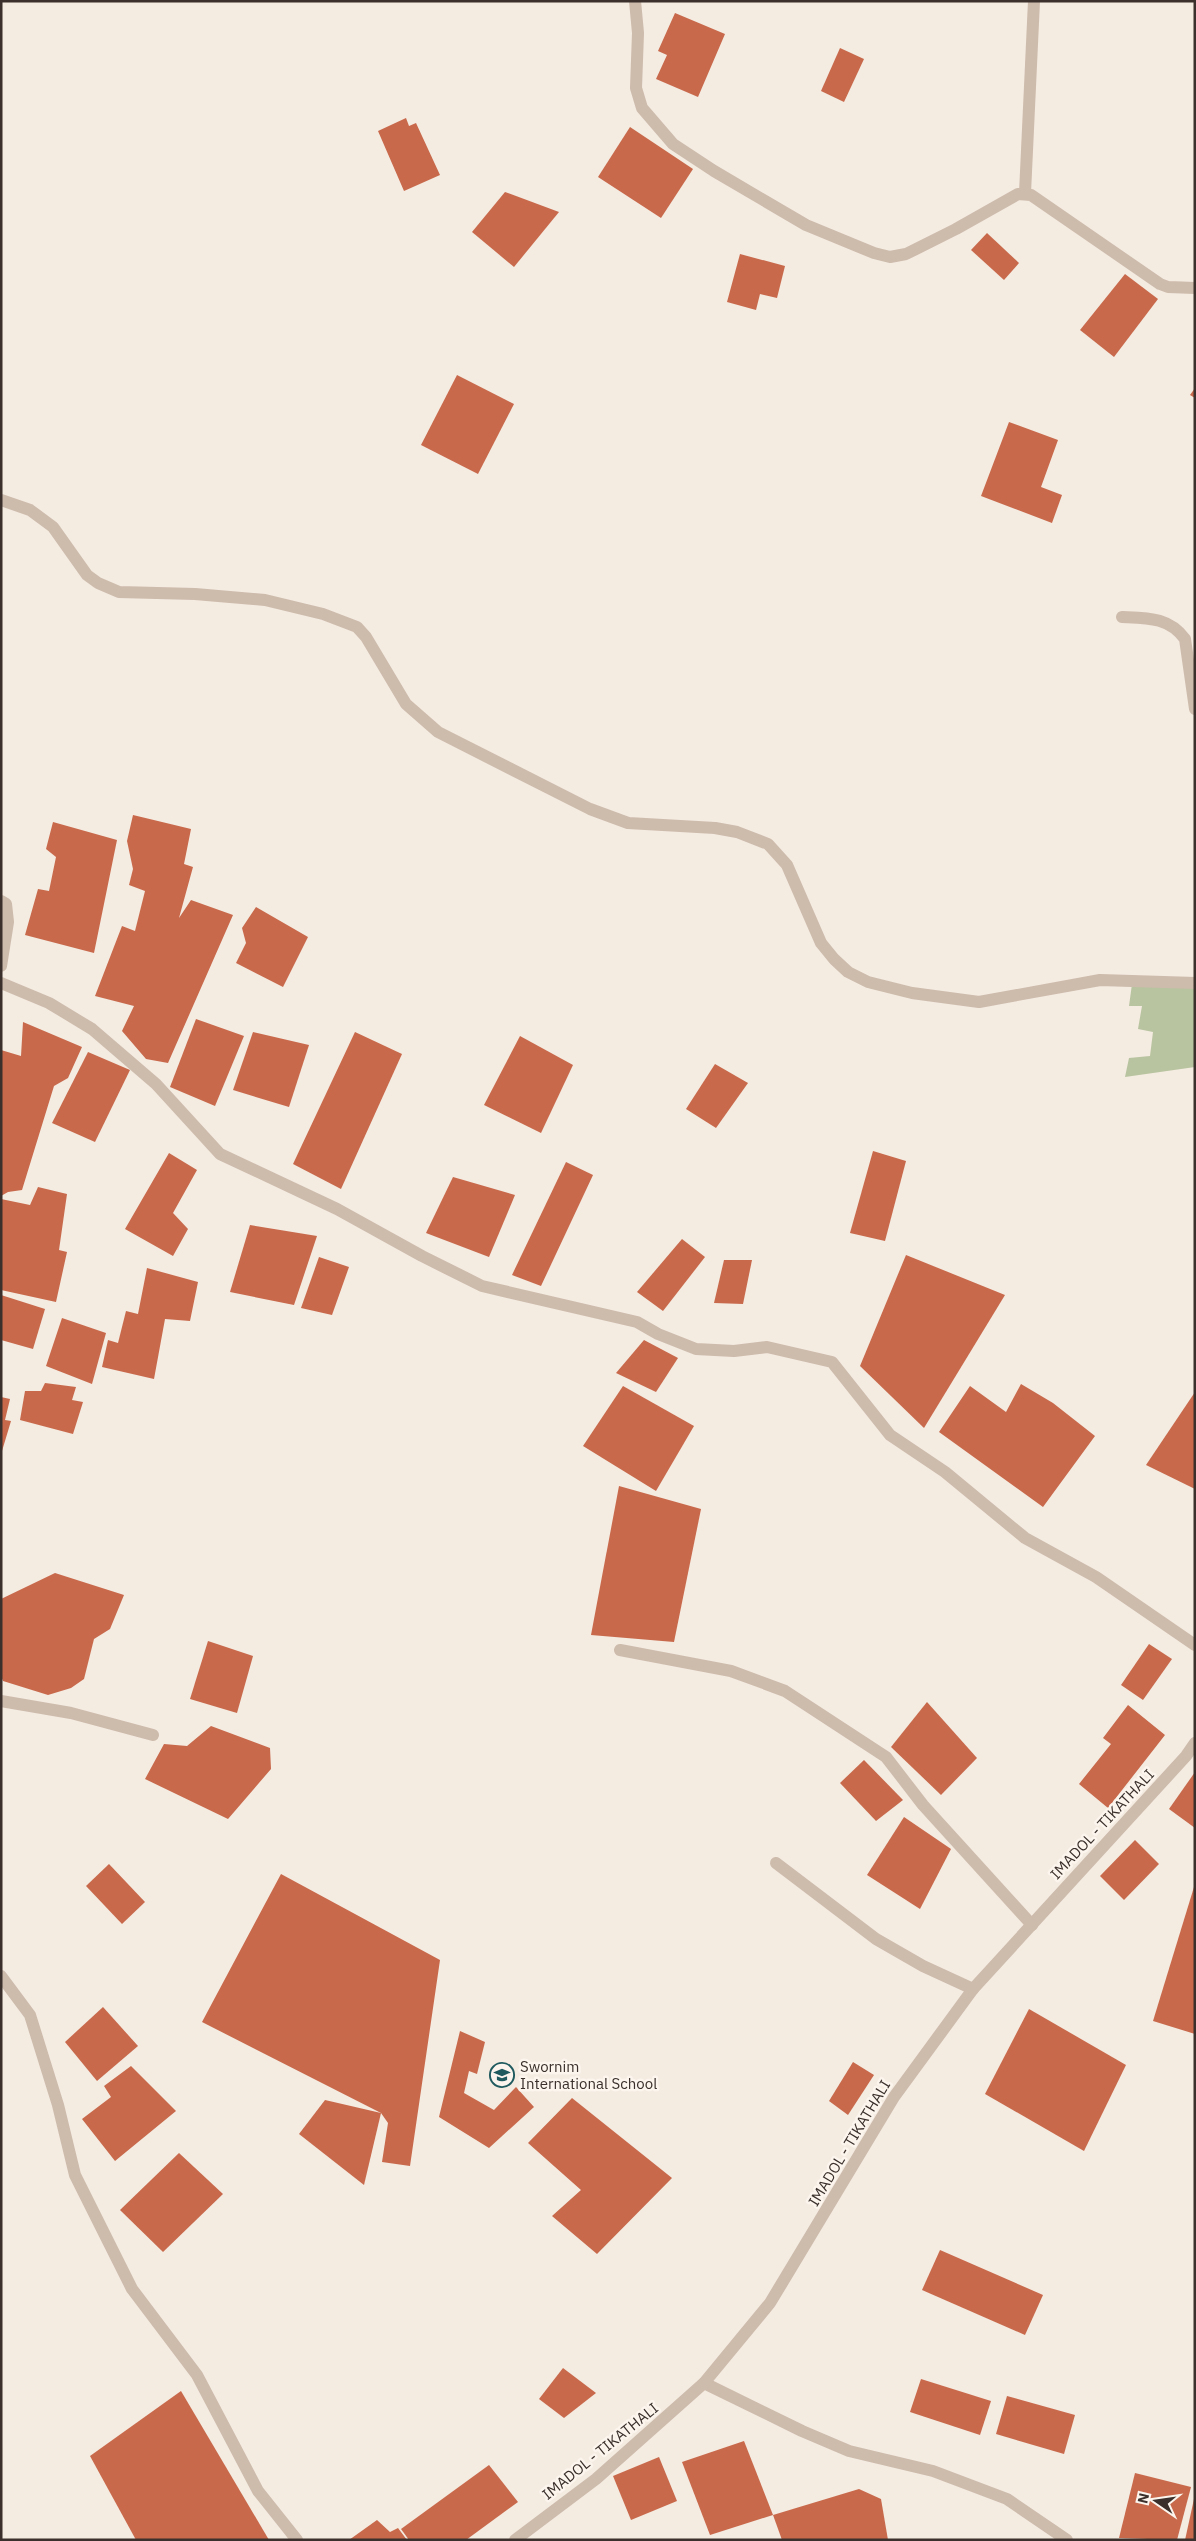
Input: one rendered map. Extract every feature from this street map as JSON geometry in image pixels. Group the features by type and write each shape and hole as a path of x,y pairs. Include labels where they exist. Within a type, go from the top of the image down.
{"street":[{"path":"635,1 638,33 636,88 642,108 673,144 714,172 806,225 874,253 890,257 906,254 1018,194 1025,193 1031,195 1160,284 1168,287 1195,288"},
{"path":"1025,193 1034,1"},
{"path":"1,500 30,510 53,527 87,576 119,592 195,594 265,600 323,614 357,627 366,637 406,704 438,732 590,809 628,823 714,828 737,832 768,844 787,865 821,943 848,972 868,982 912,993 979,1002 1100,980 1195,983"},
{"path":"1122,617 1149,618 1167,622 1178,630 1185,639 1195,709"},
{"path":"1,901 6,904 8,922 1,966"},
{"path":"1,984 49,1003 92,1029 156,1084 220,1154 337,1209 422,1256 482,1286 637,1322 658,1334 696,1349 734,1351 767,1347 832,1362 890,1435 945,1472 1025,1538 1096,1578 1195,1645"},
{"path":"620,1650 731,1671 785,1691 886,1758 923,1805 1032,1925"},
{"path":"1,1701 71,1712 154,1735"},
{"name":"IMADOL - TIKATHALI","path":"514,2540 596,2479 704,2383 770,2304 894,2097 973,1989 1186,1756 1195,1743"},
{"path":"776,1863 876,1939 923,1966 973,1989"},
{"path":"1,1976 30,2014 58,2105 75,2175 132,2289 197,2375 258,2491 296,2540"},
{"path":"704,2383 802,2431 849,2451 933,2471 1007,2499 1067,2540"}],"green space":[{"path":"1132,984 1195,984 1195,1067 1125,1077 1129,1058 1150,1056 1153,1032 1138,1029 1142,1006 1129,1006"}],"building":[{"path":"675,13 725,34 698,97 656,79 667,55 658,51"},
{"path":"840,48 864,59 844,102 821,91"},
{"path":"406,118 409,126 416,123 440,175 404,191 378,131"},
{"path":"630,127 693,169 661,218 598,177"},
{"path":"505,192 559,212 514,267 472,232"},
{"path":"987,233 1019,263 1004,280 971,250"},
{"path":"740,254 785,266 777,298 760,294 756,310 727,302"},
{"path":"1125,274 1158,299 1114,357 1080,330"},
{"path":"457,375 514,404 478,474 421,445"},
{"path":"1195,388 1195,398 1190,395"},
{"path":"1009,422 1058,440 1041,487 1062,495 1052,523 981,496"},
{"path":"133,815 191,829 184,864 193,867 179,918 191,900 233,915 168,1063 146,1059 122,1031 134,1006 95,996 122,926 135,931 145,891 129,885 133,869 127,841"},
{"path":"53,822 117,840 94,953 25,935 38,889 49,891 56,857 46,849"},
{"path":"256,907 308,937 283,987 236,963 246,943 242,928"},
{"path":"196,1019 244,1036 215,1106 170,1087"},
{"path":"23,1022 82,1047 68,1078 54,1086 22,1190 8,1192 1,1196 1,1050 21,1056"},
{"path":"253,1032 309,1045 289,1107 233,1090"},
{"path":"355,1032 402,1054 341,1189 293,1164"},
{"path":"520,1036 573,1065 541,1133 484,1105"},
{"path":"88,1052 130,1070 95,1142 52,1123"},
{"path":"715,1064 748,1083 716,1128 686,1109"},
{"path":"873,1151 906,1161 885,1241 850,1233"},
{"path":"169,1153 197,1170 173,1213 188,1229 173,1256 125,1229"},
{"path":"566,1162 593,1175 541,1286 512,1275"},
{"path":"453,1177 515,1195 489,1257 426,1233"},
{"path":"38,1187 67,1194 59,1250 67,1252 56,1302 1,1290 1,1199 30,1205"},
{"path":"250,1225 317,1236 294,1305 230,1292"},
{"path":"682,1239 705,1257 663,1311 637,1292"},
{"path":"906,1255 1005,1295 924,1428 860,1366"},
{"path":"319,1257 349,1267 332,1315 301,1308"},
{"path":"724,1260 752,1260 743,1304 714,1303"},
{"path":"147,1268 198,1282 190,1321 165,1319 154,1379 102,1367 108,1340 118,1343 126,1311 138,1314"},
{"path":"1,1295 45,1309 33,1349 1,1340"},
{"path":"62,1318 106,1333 92,1384 46,1366"},
{"path":"644,1340 678,1358 656,1392 616,1373"},
{"path":"45,1383 76,1387 72,1400 83,1402 73,1434 20,1420 25,1391 41,1391"},
{"path":"1021,1384 1053,1403 1095,1436 1043,1507 939,1432 970,1386 1006,1412"},
{"path":"623,1386 694,1426 656,1491 583,1446"},
{"path":"1195,1392 1195,1489 1146,1465"},
{"path":"1,1397 10,1399 5,1420 11,1421 2,1451"},
{"path":"619,1486 701,1509 674,1642 591,1635"},
{"path":"55,1573 124,1595 110,1629 94,1639 84,1679 71,1688 48,1695 3,1681 1,1676 1,1599"},
{"path":"208,1641 253,1656 237,1713 190,1699"},
{"path":"1149,1644 1172,1659 1143,1700 1121,1685"},
{"path":"927,1702 977,1758 941,1795 891,1747"},
{"path":"1128,1705 1165,1735 1108,1808 1079,1784 1111,1744 1103,1738"},
{"path":"211,1726 270,1748 271,1769 228,1819 145,1779 164,1744 187,1746"},
{"path":"864,1760 903,1800 876,1821 840,1783"},
{"path":"1195,1772 1195,1828 1169,1809"},
{"path":"904,1817 951,1849 920,1909 867,1875"},
{"path":"1135,1840 1159,1864 1124,1900 1100,1876"},
{"path":"109,1864 145,1902 122,1924 86,1886"},
{"path":"281,1874 440,1960 410,2166 382,2162 388,2123 381,2113 202,2022"},
{"path":"1195,1887 1195,2034 1153,2021"},
{"path":"103,2007 138,2046 97,2081 65,2042"},
{"path":"1029,2009 1126,2065 1084,2151 985,2094"},
{"path":"460,2031 485,2042 477,2074 469,2071 464,2093 494,2110 516,2087 534,2107 489,2148 439,2117"},
{"path":"853,2062 874,2075 848,2115 829,2101"},
{"path":"131,2066 176,2111 115,2161 82,2119 111,2097 104,2086"},
{"path":"572,2098 672,2178 597,2254 552,2216 581,2190 528,2143"},
{"path":"325,2100 381,2113 364,2185 299,2134"},
{"path":"179,2153 223,2194 163,2252 120,2210"},
{"path":"940,2250 1043,2295 1025,2335 922,2290"},
{"path":"563,2368 596,2393 564,2418 539,2399"},
{"path":"921,2379 991,2401 980,2435 910,2412"},
{"path":"181,2391 269,2540 136,2540 90,2456"},
{"path":"1007,2396 1075,2415 1064,2454 996,2434"},
{"path":"744,2441 773,2515 710,2535 682,2462"},
{"path":"659,2457 677,2501 631,2520 613,2476"},
{"path":"489,2465 518,2502 466,2540 409,2540 401,2529"},
{"path":"1135,2473 1191,2487 1177,2540 1119,2538"},
{"path":"859,2489 881,2499 888,2540 782,2540 773,2515"},
{"path":"1194,2499 1195,2540 1185,2540"},
{"path":"377,2520 390,2532 398,2528 407,2540 349,2540"}],"place":[{"name":"Swornim International School","path":"502,2075"}]}
